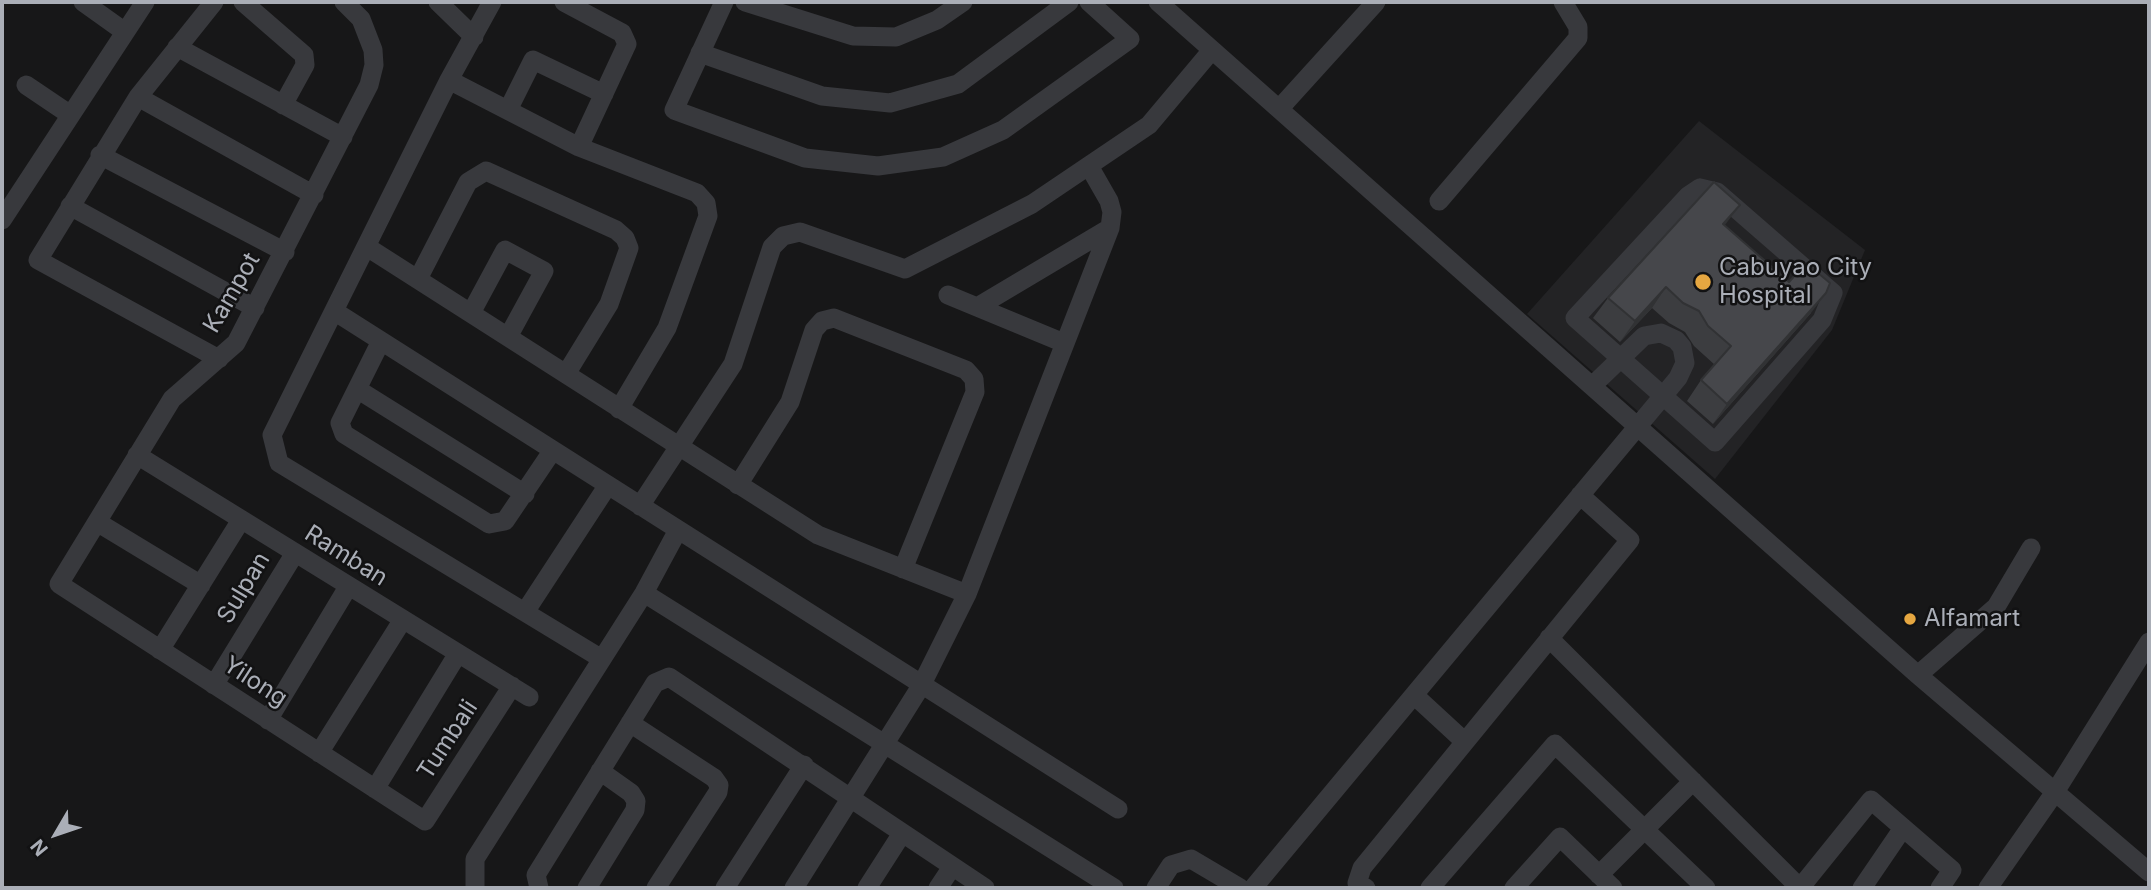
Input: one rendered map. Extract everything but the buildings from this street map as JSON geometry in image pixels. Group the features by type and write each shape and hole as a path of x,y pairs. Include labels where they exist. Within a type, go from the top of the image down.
{"street":[{"path":"83,2 125,32"},
{"path":"2,220 69,114 145,2"},
{"path":"214,2 138,97 38,260 219,359"},
{"path":"243,2 304,55 305,65 284,105"},
{"name":"Kampot","path":"59,584 172,399 236,343 369,85 374,65 373,50 361,19 344,2"},
{"path":"438,2 474,37"},
{"path":"492,2 449,80 272,435 279,463 602,659"},
{"path":"564,2 622,33 627,44 579,147"},
{"path":"724,2 674,110 805,158 878,166 943,157 1003,130 1129,39 1089,2"},
{"path":"745,2 853,36 896,37 937,20 962,2"},
{"path":"700,53 822,96 890,103 958,84 1069,2"},
{"path":"1158,2 1918,676 2149,872"},
{"path":"1279,109 1376,2"},
{"path":"1438,201 1578,38 1578,27 1563,2"},
{"path":"177,47 343,137"},
{"path":"640,506 733,364 772,247 783,236 800,232 905,269 1032,204 1149,125 1212,50"},
{"path":"508,110 533,60 604,94"},
{"path":"449,80 579,147 697,193 706,203 708,216 667,328 619,409"},
{"path":"26,85 69,114"},
{"path":"138,97 314,195"},
{"path":"100,155 285,251"},
{"path":"794,888 921,686 967,594 1110,228 1112,212 1109,201 1089,166"},
{"path":"418,279 468,182 486,171 616,230 625,238 629,248 609,304 566,374"},
{"path":"1700,188 1717,192 1833,293 1822,320 1715,443 1620,359 1575,318 1688,196 1700,188"},
{"path":"70,206 255,307"},
{"path":"979,306 1110,228"},
{"path":"367,247 818,535 967,594"},
{"path":"471,313 505,250 544,271 508,337"},
{"path":"948,295 1064,343"},
{"path":"334,311 1118,809"},
{"path":"738,485 790,402 814,330 822,321 834,318 966,370 974,379 975,392 903,569"},
{"path":"1253,888 1663,397 1683,372 1685,355 1676,340 1661,332 1652,333 1637,341 1592,386"},
{"path":"381,341 340,423 344,434 489,524 505,522 553,450"},
{"path":"357,389 525,494"},
{"name":"Ramban","path":"137,455 529,697"},
{"path":"525,612 608,485"},
{"path":"1366,888 1357,883 1362,868 1630,540 1580,495"},
{"path":"160,650 241,520"},
{"path":"97,522 201,584"},
{"path":"475,888 475,859 644,593 678,530"},
{"path":"1918,676 1996,607 2031,548"},
{"name":"Sulpan","path":"214,685 295,553"},
{"name":"Yilong","path":"59,584 425,821"},
{"path":"268,720 348,587"},
{"path":"644,593 1114,888"},
{"path":"319,753 402,621"},
{"path":"1549,638 1800,888 1871,800 1952,870 1940,888"},
{"path":"1988,888 2055,792 2149,642"},
{"path":"375,789 457,655"},
{"path":"539,888 536,875 600,771 655,683 669,677 852,797 901,835 985,888"},
{"name":"Tumbali","path":"425,821 512,686"},
{"path":"1414,695 1465,742"},
{"path":"630,723 714,778 719,785 718,792 656,888"},
{"path":"1430,888 1555,744 1706,888"},
{"path":"725,888 804,765"},
{"path":"587,888 635,810 636,801 631,793 600,771"},
{"path":"1514,888 1560,837 1606,882 1645,830 1693,781"},
{"path":"1862,888 1903,828"},
{"path":"867,888 901,835"},
{"path":"1156,888 1171,865 1191,859 1240,888"},
{"path":"938,888 952,867"},
{"path":"2146,888 2149,884"}],"shaded area":[{"name":"Cabuyao City Hospital","path":"1699,121 1865,250 1832,330 1715,479 1527,314"}],"place":[{"name":"Cabuyao City Hospital","path":"1703,282"},
{"name":"Alfamart","path":"1910,619"}]}
